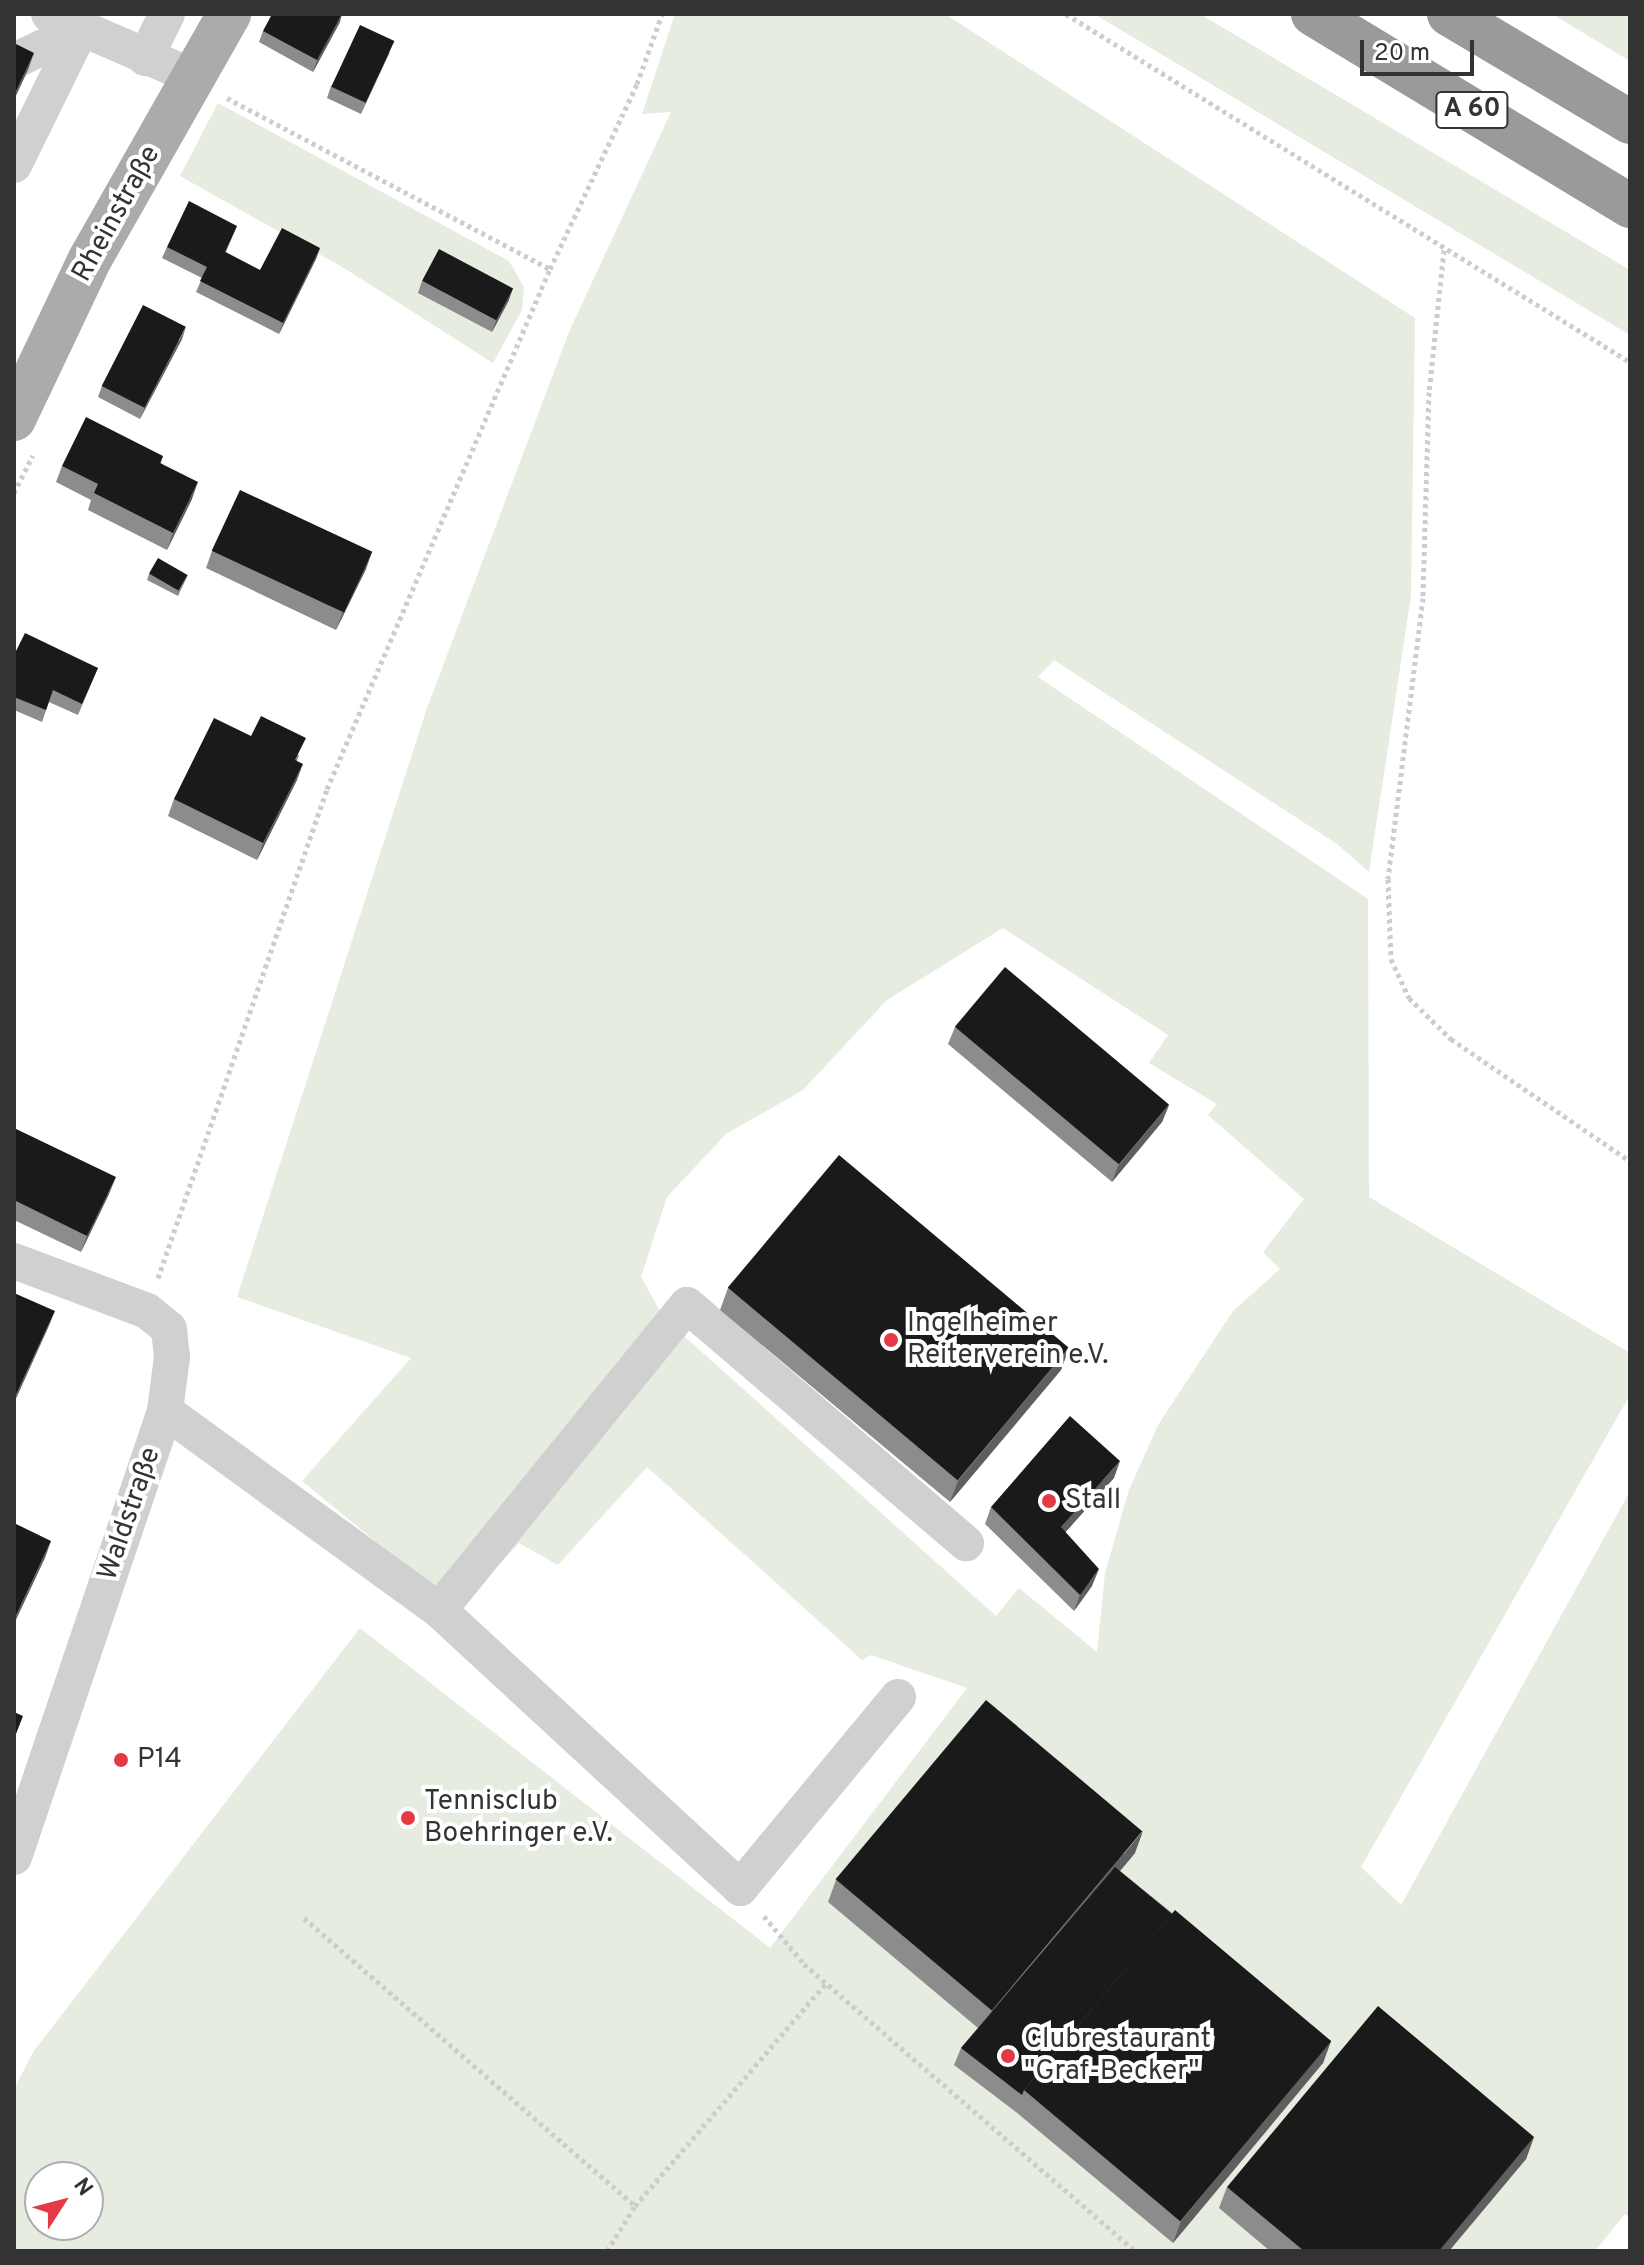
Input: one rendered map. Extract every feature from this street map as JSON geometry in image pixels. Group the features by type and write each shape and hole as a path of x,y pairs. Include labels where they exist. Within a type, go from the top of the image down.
{"highway":[{"name":"A 60","path":"1313,14 1630,206"},
{"name":"A 60","path":"1449,14 1630,122"}],"main road":[{"name":"Rheinstraße","path":"14,419 90,259 196,78 229,14"}],"street":[{"path":"49,14 196,78"},
{"path":"145,58 167,14"},
{"path":"14,61 81,29"},
{"path":"14,165 81,29"},
{"path":"14,1261 158,1320"},
{"path":"439,1610 687,1305 966,1543"},
{"name":"Waldstraße","path":"14,1857 165,1411 172,1357 158,1320"},
{"path":"165,1411 439,1610 740,1888 898,1697"}],"path":[{"path":"158,1320 327,789 550,269 637,84 662,14"},
{"path":"1066,14 1630,362"},
{"path":"196,78 550,269"},
{"path":"1444,250 1429,392 1423,598 1388,879 1391,959 1409,998 1451,1039 1630,1161"},
{"path":"740,1888 826,1983 1135,2251"},
{"path":"304,1918 635,2206"},
{"path":"607,2251 635,2206 826,1983"}],"shaded area":[{"path":"675,14 945,14 1415,318 1411,596 1369,872 1337,844 1054,660 1038,677 1368,899 1369,1197 1630,1353 1630,1395 1361,1867 1401,1905 1630,1491 1630,2218 1625,2214 1595,2251 14,2251 14,2089 33,2052 360,1628 770,1948 967,1688 871,1655 862,1660 647,1467 558,1565 519,1543 458,1609 302,1481 411,1358 237,1297 426,711 569,332 671,112 642,114","holes":["1003,928 1168,1035 1149,1063 1217,1104 1208,1115 1304,1199 1263,1252 1280,1269 1233,1311 1158,1425 1129,1490 1105,1573 1097,1652 1019,1588 996,1616 664,1318 641,1277 667,1197 726,1134 803,1090 887,1000"]},
{"path":"1094,14 1200,14 1630,270 1630,335"},
{"path":"1552,14 1630,14 1630,61"},
{"path":"218,103 509,261 524,287 522,310 493,363 344,268 180,176"}],"building":[{"path":"272,14 342,14 317,60 263,31"},
{"path":"360,25 394,41 366,103 331,87"},
{"path":"14,43 34,53 14,96"},
{"path":"189,201 237,226 225,252 260,270 282,228 320,248 283,323 200,281 207,267 167,247"},
{"path":"439,249 513,288 496,320 422,281"},
{"path":"143,305 186,327 144,408 102,386"},
{"path":"86,417 163,456 160,463 198,482 173,533 94,493 98,484 62,466"},
{"path":"240,490 372,552 344,612 212,551"},
{"path":"158,558 187,575 178,591 149,574"},
{"path":"25,633 98,668 82,704 53,690 46,710 14,697 14,655"},
{"path":"261,716 306,738 295,760 303,764 263,843 174,799 214,718 251,736"},
{"path":"1005,967 1169,1105 1119,1164 955,1027"},
{"path":"14,1128 116,1177 87,1236 14,1200"},
{"name":"Ingelheimer Reiterverein e.V.","path":"839,1155 1069,1348 958,1480 728,1288"},
{"path":"14,1293 55,1311 14,1399"},
{"name":"Stall","path":"1070,1416 1120,1461 1061,1527 1099,1569 1080,1595 991,1507"},
{"path":"14,1523 51,1541 14,1620"},
{"path":"986,1700 1142,1831 992,2010 836,1879"},
{"path":"14,1712 23,1716 14,1739"},
{"path":"1115,1867 1172,1914 1022,2095 961,2048"},
{"path":"1175,1910 1331,2041 1180,2221 1024,2090"},
{"path":"1378,2006 1534,2137 1439,2251 1304,2251 1227,2187"}],"place":[{"name":"Ingelheimer Reiterverein e.V.","path":"891,1340"},
{"name":"Stall","path":"1049,1501"},
{"name":"P14","path":"121,1760"},
{"name":"Tennisclub Boehringer e.V.","path":"408,1818"},
{"name":"Clubrestaurant \"Graf-Becker\"","path":"1008,2056"}]}
